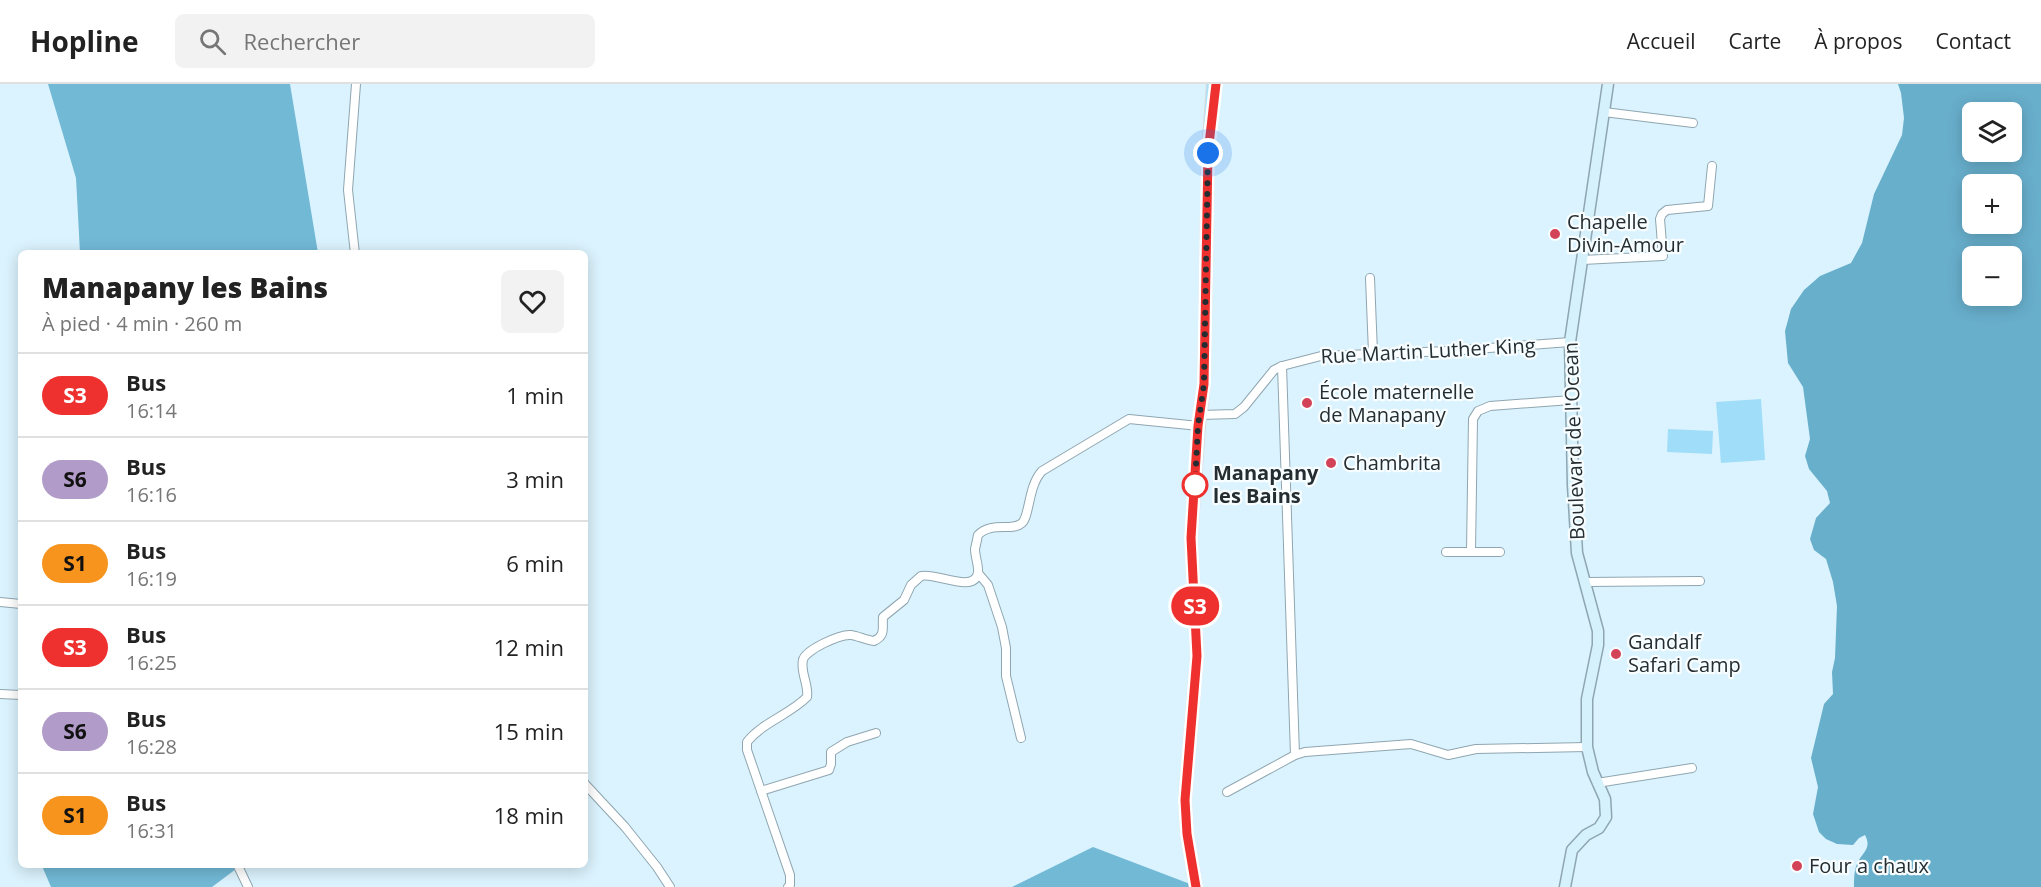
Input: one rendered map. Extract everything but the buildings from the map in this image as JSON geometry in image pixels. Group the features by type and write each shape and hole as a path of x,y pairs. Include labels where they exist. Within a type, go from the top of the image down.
{"main road":[{"path":"1196,887 1187,834 1185,800 1197,656 1191,538 1199,421 1204,384 1208,153 1214,87"}],"street":[{"path":"355,250 348,190 356,84"},
{"name":"Boulevard de l'Ocean","path":"1565,887 1572,850 1586,835 1599,828 1606,817 1605,799 1589,760 1587,747 1587,699 1598,645 1598,631 1577,553 1570,342 1608,84"},
{"path":"1604,112 1693,123"},
{"path":"1582,260 1663,256 1660,219 1662,214 1667,210 1708,206 1712,166"},
{"path":"1370,278 1373,353"},
{"name":"Rue Martin Luther King","path":"978,573 975,549 978,535 988,528 1018,525 1023,522 1026,518 1033,485 1042,471 1129,419 1199,421 1235,414 1244,407 1274,370 1321,356 1449,351 1570,342"},
{"path":"1282,366 1296,755"},
{"path":"1471,551 1473,419 1478,411 1490,406 1571,400"},
{"path":"1446,552 1500,552"},
{"path":"788,887 790,875 747,750 747,742 755,733 793,709 807,697 808,689 803,660 807,653 843,636 851,635 873,641 880,638 883,633 883,617 887,611 904,600 911,585 921,576 933,576 965,584 973,580 978,573 988,585 1002,627 1006,648 1006,676 1021,738"},
{"path":"1586,582 1700,581"},
{"path":"0,602 18,604"},
{"path":"0,694 18,695"},
{"path":"761,791 829,770 831,752 847,742 876,733"},
{"path":"1227,792 1305,752 1411,744 1448,755 1476,749 1587,747"},
{"path":"1597,783 1692,768"},
{"path":"588,787 625,827 670,887"},
{"path":"239,868 248,887"}],"shaded area":[{"path":"48,84 290,84 318,250 80,250 76,178"},
{"path":"1898,84 2041,84 2041,887 1854,887 1856,868 1868,843 1865,835 1853,845 1837,844 1826,839 1819,832 1813,814 1818,787 1811,758 1824,704 1833,694 1832,672 1835,658 1837,606 1826,559 1814,550 1810,539 1816,518 1830,503 1827,491 1809,469 1805,456 1810,439 1803,387 1788,363 1785,331 1791,309 1804,290 1820,276 1851,263 1862,243 1874,194 1902,135 1904,118"},
{"path":"1761,399 1765,460 1721,463 1716,402"},
{"path":"1668,429 1713,431 1712,454 1667,452"},
{"path":"1093,847 1198,887 1012,887"},
{"path":"43,868 237,868 212,887 51,887"}],"bus line":[{"name":"S3","path":"1196,887 1187,834 1185,800 1197,656 1191,538 1198,426 1204,384 1208,153 1213,94 1216,84"}],"place":[{"name":"Chapelle Divin-Amour","path":"1555,234"},
{"name":"École maternelle de Manapany","path":"1307,403"},
{"name":"Chambrita","path":"1331,463"},
{"name":"Manapany les Bains","path":"1195,485"},
{"name":"Gandalf Safari Camp","path":"1616,654"},
{"name":"Four a chaux","path":"1797,866"}],"route":[{"path":"1195,485 1198,426 1204,384 1208,153"}]}
